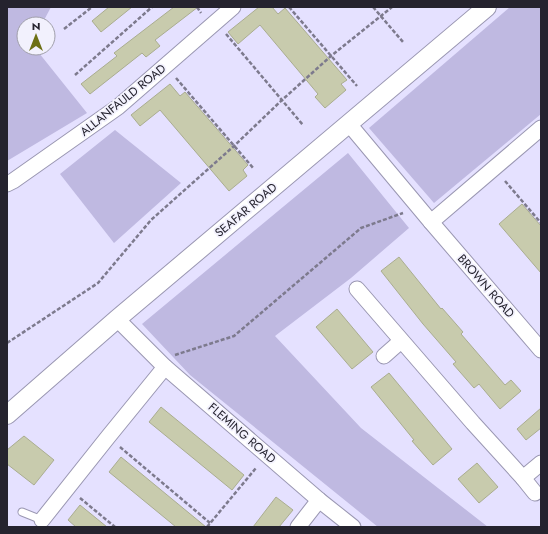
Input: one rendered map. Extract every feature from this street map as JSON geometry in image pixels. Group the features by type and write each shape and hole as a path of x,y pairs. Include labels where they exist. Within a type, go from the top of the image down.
{"street":[{"name":"ALLANFAULD ROAD","path":"7,184 118,107 232,7"},
{"name":"SEAFAR ROAD","path":"7,415 117,319 487,7"},
{"name":"BROWN ROAD","path":"349,124 541,350"},
{"path":"431,222 541,128"},
{"path":"357,289 535,493"},
{"name":"FLEMING ROAD","path":"117,319 162,364 319,500 353,527"},
{"path":"384,356 401,341"},
{"path":"42,520 108,437 162,364"},
{"path":"523,478 541,463"},
{"path":"298,527 319,500"}],"lane":[{"path":"22,512 42,520"}],"path":[{"path":"64,30 92,7"},
{"path":"75,75 152,7"},
{"path":"289,7 357,86"},
{"path":"373,7 403,42"},
{"path":"7,343 98,283 151,220 331,56 392,7"},
{"path":"216,22 303,125"},
{"path":"165,66 254,169"},
{"path":"494,168 541,223"},
{"path":"162,364 234,336 361,228 418,207"},
{"path":"108,437 210,523"},
{"path":"207,527 267,455"},
{"path":"67,488 115,527"}],"shaded area":[{"path":"7,7 51,7 46,16 16,16 16,56 41,56 87,113 7,161"},
{"path":"510,7 541,7 541,114 434,203 369,128"},
{"path":"115,130 181,183 114,243 60,174"},
{"path":"348,153 409,228 351,278 275,336 361,428 488,527 378,527 190,375 142,324"}],"building":[{"path":"109,7 132,7 101,32 92,21"},
{"path":"174,7 198,7 155,40 160,46 146,57 142,53 90,94 81,84 117,56 114,53"},
{"path":"259,7 272,7 278,14 285,8 347,80 341,84 346,90 325,108 315,97 318,94 260,25 238,44 228,32"},
{"path":"170,84 180,96 185,92 248,165 243,170 247,176 229,191 160,110 140,126 131,115"},
{"path":"522,204 541,226 541,273 499,224"},
{"path":"399,257 441,309 442,308 463,332 461,334 505,385 511,380 521,391 500,409 479,384 474,388 453,364 456,362 423,324 381,271"},
{"path":"337,309 373,352 352,369 316,327"},
{"path":"389,373 452,449 433,465 412,441 414,440 371,387"},
{"path":"161,407 244,475 232,490 149,422"},
{"path":"541,408 541,428 526,440 517,429"},
{"path":"24,436 54,460 34,485 7,464 7,450"},
{"path":"121,457 206,527 176,527 109,472"},
{"path":"477,463 498,487 479,503 458,479"},
{"path":"276,497 293,510 279,527 253,527"},
{"path":"80,505 107,527 76,527 68,520"}]}
